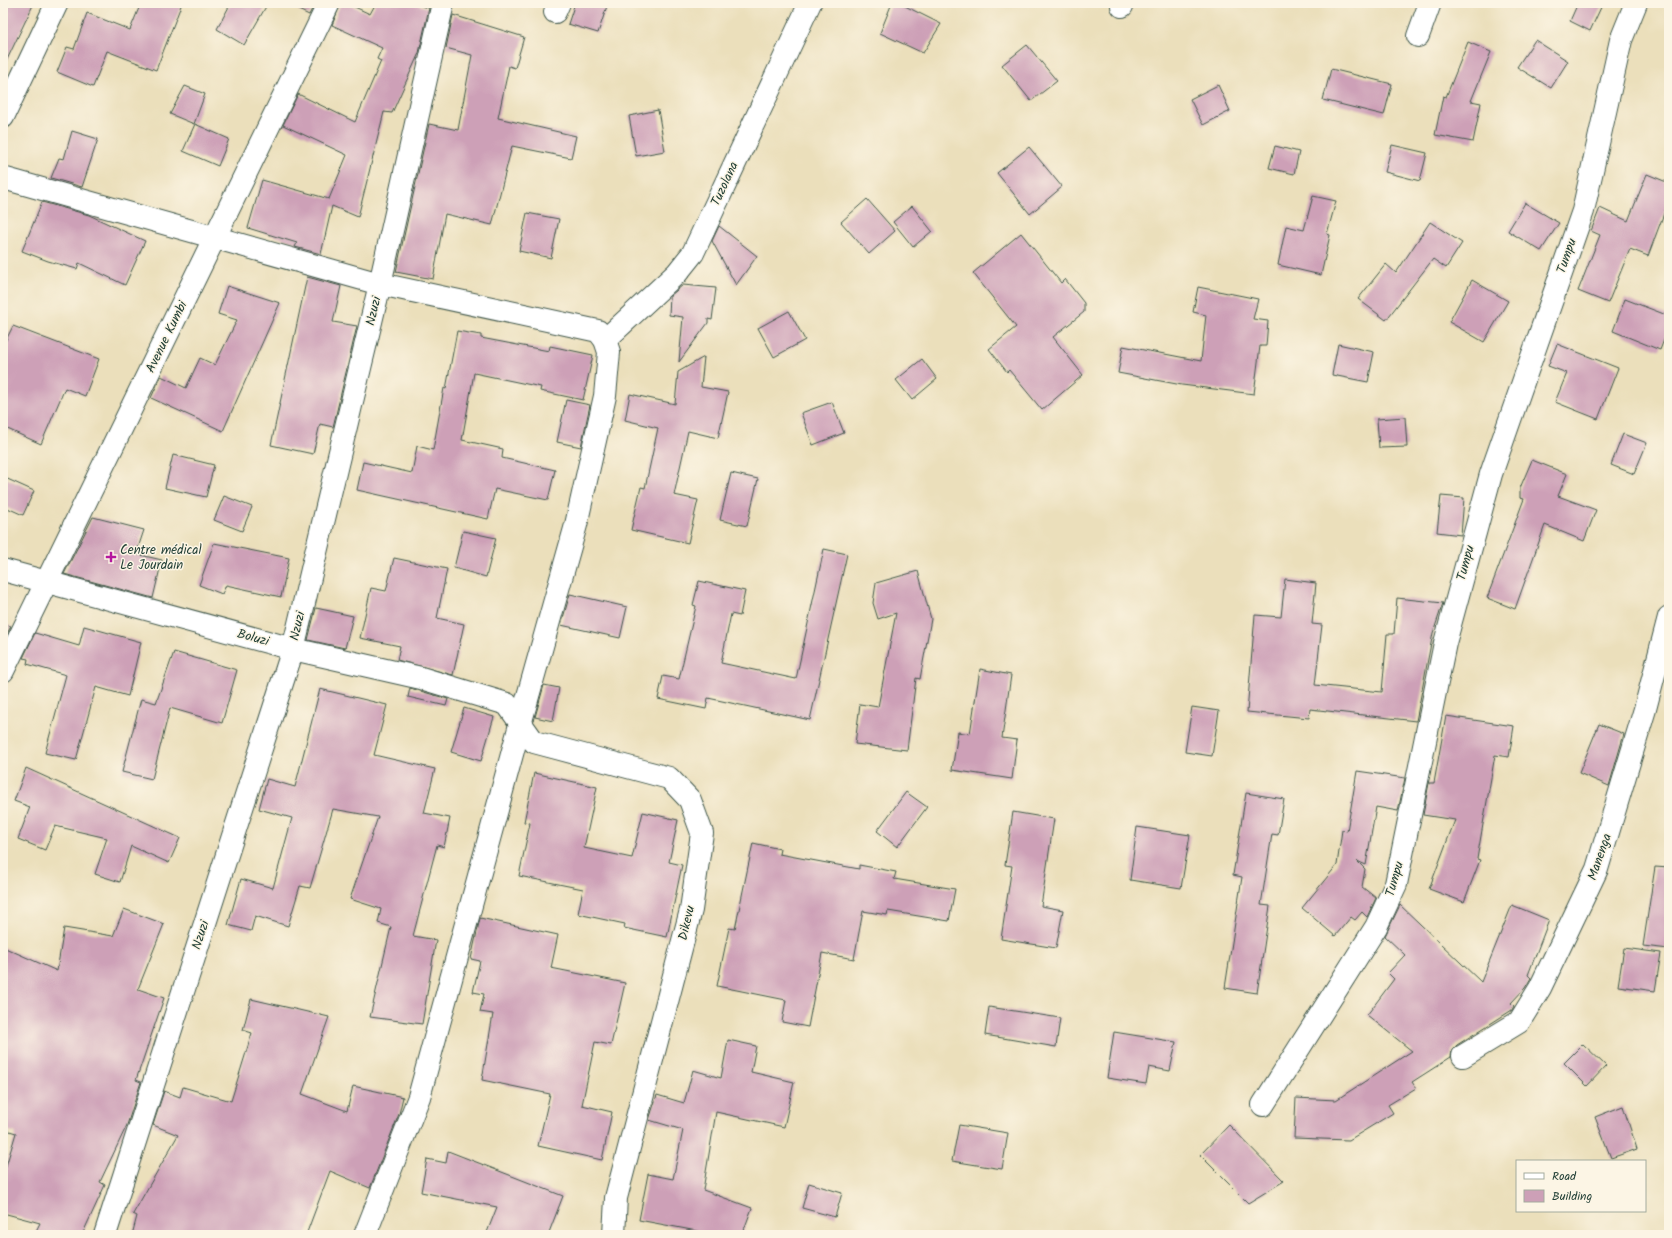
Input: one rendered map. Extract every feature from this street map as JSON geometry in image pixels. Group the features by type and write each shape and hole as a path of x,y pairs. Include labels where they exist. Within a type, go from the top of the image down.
{"street":[{"path":"3,117 57,3"},
{"name":"Avenue Kumbi","path":"3,671 48,582 329,3"},
{"name":"Nzuzi","path":"105,1235 293,649 380,284 444,3"},
{"name":"Tuzolana","path":"605,340 677,273 693,253 810,3"},
{"path":"1418,36 1430,3"},
{"name":"Tumpu","path":"1263,1105 1376,928 1396,884 1445,642 1486,489 1582,211 1621,40 1636,3"},
{"path":"3,178 380,284 598,331 605,340 609,352 605,396 576,525 520,721 419,1097 365,1235"},
{"name":"Boluzi","path":"3,570 293,649 421,678 507,704 520,721"},
{"name":"Manenga","path":"1463,1056 1519,1022 1540,988 1597,869 1645,709 1669,617"},
{"name":"Dikevu","path":"520,721 534,742 669,778 690,800 702,832 690,910 616,1198 614,1235"}],"building":[{"path":"3,3 34,3 3,68"},
{"path":"141,3 182,3 156,70 107,51 93,87 57,72 67,47 74,49 87,13 130,30"},
{"path":"231,3 268,3 244,45 217,29"},
{"path":"284,3 315,3 309,15"},
{"path":"341,3 346,3 370,14 376,3 412,3 429,8 419,53 392,113 384,112 358,217 332,206 321,254 295,247 297,243 248,228 262,180 329,199 347,155 283,125 298,94 355,122 381,61 377,59 382,48 332,25"},
{"path":"575,3 608,3 598,33 568,24"},
{"path":"892,3 899,3 941,24 923,53 880,33"},
{"path":"1578,3 1603,3 1590,31 1570,21"},
{"path":"453,15 524,37 515,68 509,66 498,118 576,136 571,158 512,146 492,225 445,214 433,279 396,272 429,124 458,130 472,55 446,48"},
{"path":"1535,40 1568,61 1551,88 1517,67"},
{"path":"1468,42 1491,52 1471,101 1481,103 1473,142 1435,135 1443,96 1446,97"},
{"path":"1027,45 1057,81 1031,101 1002,65"},
{"path":"1331,69 1392,84 1384,115 1323,100"},
{"path":"1218,85 1230,111 1203,125 1190,99"},
{"path":"185,86 205,94 194,124 170,114"},
{"path":"658,110 665,151 636,156 629,116"},
{"path":"195,124 229,139 218,166 183,151"},
{"path":"72,131 98,139 82,187 51,178 59,158 64,159"},
{"path":"1392,145 1427,153 1420,181 1385,172"},
{"path":"1275,146 1299,152 1294,174 1269,168"},
{"path":"1029,147 1062,187 1030,214 997,173"},
{"path":"1647,174 1669,183 1669,200 1648,256 1630,249 1608,303 1578,291 1600,235 1591,231 1600,208 1628,221"},
{"path":"1313,196 1336,201 1327,234 1330,235 1321,275 1278,265 1286,226 1304,230"},
{"path":"867,199 895,231 869,254 841,222"},
{"path":"42,202 89,215 145,241 125,285 79,263 77,269 48,261 22,251"},
{"path":"1525,203 1559,223 1541,251 1508,231"},
{"path":"912,206 932,231 913,247 893,222"},
{"path":"527,213 559,219 551,258 519,251"},
{"path":"1430,222 1462,243 1446,268 1433,259 1386,320 1358,299 1386,264 1396,273"},
{"path":"719,226 757,256 736,285 712,241"},
{"path":"1021,233 1061,283 1065,279 1084,303 1084,312 1053,337 1083,375 1042,410 1009,370 1007,372 989,349 1016,327 973,273"},
{"path":"307,277 341,286 333,322 357,326 333,427 320,424 313,454 271,445"},
{"path":"1472,280 1508,301 1484,342 1449,322"},
{"path":"683,285 716,288 712,320 708,319 708,323 679,362 683,317 669,315 670,296"},
{"path":"227,286 280,303 223,431 151,398 161,376 186,388 200,358 215,365 237,320 218,314"},
{"path":"1198,287 1258,299 1253,319 1268,321 1266,346 1260,346 1254,394 1182,385 1118,373 1123,346 1201,361 1206,315 1193,312"},
{"path":"1625,299 1669,316 1669,327 1660,350 1613,331"},
{"path":"789,311 805,340 774,357 758,328"},
{"path":"13,326 99,359 85,396 65,388 41,444 3,427 3,346"},
{"path":"457,331 481,335 481,338 549,351 550,346 593,355 583,400 540,391 541,387 474,373 462,440 503,449 502,458 555,470 548,500 495,489 488,519 357,490 363,462 412,473 417,446 433,450 444,388 446,389"},
{"path":"1338,344 1374,352 1368,382 1332,375"},
{"path":"1557,344 1618,368 1598,419 1555,402 1567,373 1548,366"},
{"path":"704,357 701,387 728,392 718,438 688,431 674,495 698,500 688,543 631,530 641,487 645,488 658,428 625,420 630,394 675,404 678,372"},
{"path":"922,359 937,379 912,400 896,380"},
{"path":"566,400 590,405 581,447 557,442"},
{"path":"832,402 844,433 813,445 801,413"},
{"path":"1405,417 1407,447 1379,448 1377,419"},
{"path":"1623,434 1647,443 1634,474 1611,465"},
{"path":"173,455 214,465 206,497 165,488"},
{"path":"1532,460 1567,474 1558,496 1596,510 1584,541 1545,525 1515,609 1487,598 1524,499 1520,498 1520,488"},
{"path":"731,473 758,479 747,526 720,520"},
{"path":"3,477 34,491 23,515 3,506"},
{"path":"224,496 252,507 242,531 214,520"},
{"path":"1441,496 1464,498 1461,535 1437,532"},
{"name":"Centre médical Le Jourdain","path":"93,517 144,530 136,554 162,560 153,598 64,574"},
{"path":"463,531 496,538 486,577 454,568"},
{"path":"214,543 289,558 281,597 226,585 222,594 199,585"},
{"path":"824,549 847,554 810,720 708,698 706,709 658,699 663,676 679,679 696,606 693,605 699,581 745,591 740,616 731,614 721,663 796,679"},
{"path":"394,558 447,569 437,618 464,624 453,675 397,660 400,646 360,638 371,588 386,591"},
{"path":"918,571 931,619 920,679 916,678 907,750 855,744 860,704 878,707 896,613 878,619 873,603 876,583"},
{"path":"1285,579 1316,583 1312,624 1322,625 1315,685 1382,692 1387,634 1394,634 1397,598 1443,603 1433,633 1416,721 1310,709 1309,718 1247,712 1255,615 1281,617"},
{"path":"570,594 627,607 620,638 561,625"},
{"path":"316,608 353,616 345,648 308,640"},
{"path":"3,624 11,626 3,642"},
{"path":"84,626 141,642 128,696 96,687 76,760 45,753 66,675 27,664 28,659 23,658 35,633 79,646"},
{"path":"174,652 237,670 222,723 170,708 152,779 122,772 141,699 156,703"},
{"path":"980,669 1011,675 1002,738 1017,740 1012,779 952,770 958,732 970,734"},
{"path":"544,685 559,688 553,721 535,717"},
{"path":"410,688 448,699 446,706 408,697"},
{"path":"320,689 387,705 374,755 435,769 424,813 450,818 444,847 437,845 413,936 436,940 422,1024 370,1017 391,927 378,923 381,909 350,899 378,817 333,809 310,888 300,886 288,926 255,916 251,931 228,925 241,879 273,888 292,818 259,809 267,779 295,787"},
{"path":"1192,707 1219,711 1212,756 1185,752"},
{"path":"464,708 494,717 481,761 451,752"},
{"path":"1446,716 1514,726 1509,757 1495,755 1477,859 1480,860 1464,902 1429,889 1455,820 1423,815 1429,783 1434,783"},
{"path":"1599,724 1624,734 1609,786 1579,773"},
{"path":"26,768 180,838 169,863 131,846 120,882 95,874 107,838 55,826 45,850 18,839 30,807 14,801"},
{"path":"1357,771 1405,778 1398,811 1376,807 1366,865 1357,861 1365,869 1362,887 1376,898 1367,917 1362,912 1355,920 1351,917 1335,936 1302,908 1337,865 1342,830 1347,831"},
{"path":"534,773 597,787 584,848 632,858 643,812 678,820 669,862 682,865 667,937 624,928 625,924 578,914 583,889 519,876 530,823 524,822"},
{"path":"906,792 927,807 897,847 877,831"},
{"path":"1246,793 1284,799 1278,835 1272,834 1261,905 1270,906 1257,993 1225,988 1242,877 1233,875"},
{"path":"1013,812 1054,819 1041,906 1063,910 1056,948 1001,939 1012,866 1005,865"},
{"path":"1137,827 1190,835 1181,888 1130,880"},
{"path":"753,843 780,849 779,854 859,869 859,865 896,872 894,879 955,889 949,921 888,911 887,915 863,911 854,959 822,953 808,1027 782,1022 786,1000 717,986 729,928 735,929"},
{"path":"1655,867 1669,868 1669,949 1643,946"},
{"path":"1400,905 1481,982 1512,905 1549,920 1528,975 1531,978 1525,988 1511,1003 1514,1006 1512,1010 1457,1045 1452,1050 1451,1057 1412,1082 1416,1088 1388,1105 1393,1113 1349,1140 1294,1138 1296,1098 1336,1100 1412,1051 1367,1015 1394,979 1388,973 1405,955 1385,936"},
{"path":"124,909 164,924 138,989 164,998 136,1080 141,1082 127,1125 100,1182 105,1185 82,1235 34,1235 40,1223 3,1213 3,1176 16,1133 3,1129 3,947 57,971 64,928 113,936"},
{"path":"480,918 558,935 551,968 625,983 611,1045 595,1042 582,1105 612,1112 602,1160 538,1146 550,1094 482,1080 493,1014 480,1012 484,994 473,992 480,961 471,959"},
{"path":"1624,948 1661,953 1655,991 1618,986"},
{"path":"251,999 329,1017 302,1094 347,1111 353,1086 403,1097 399,1114 370,1188 330,1171 306,1235 132,1235 137,1216 133,1214 178,1135 153,1125 164,1091 180,1097 183,1087 231,1101 252,1033 243,1030"},
{"path":"989,1007 1060,1018 1056,1047 985,1035"},
{"path":"1114,1032 1176,1042 1170,1071 1149,1067 1146,1084 1107,1078"},
{"path":"728,1040 756,1046 751,1072 794,1082 784,1127 716,1112 703,1190 752,1208 742,1235 718,1235 639,1220 648,1174 673,1179 683,1130 649,1120 657,1095 684,1103 693,1070 721,1078"},
{"path":"1583,1044 1606,1066 1587,1086 1564,1063"},
{"path":"1623,1106 1637,1149 1611,1158 1595,1117"},
{"path":"959,1125 1008,1133 1002,1169 952,1161"},
{"path":"1229,1125 1284,1181 1248,1203 1200,1155"},
{"path":"448,1151 563,1196 548,1235 486,1235 497,1207 421,1192 427,1159 446,1163"},
{"path":"809,1183 842,1193 835,1217 802,1208"}],"place":[{"name":"Centre médical Le Jourdain","path":"111,557"}]}
